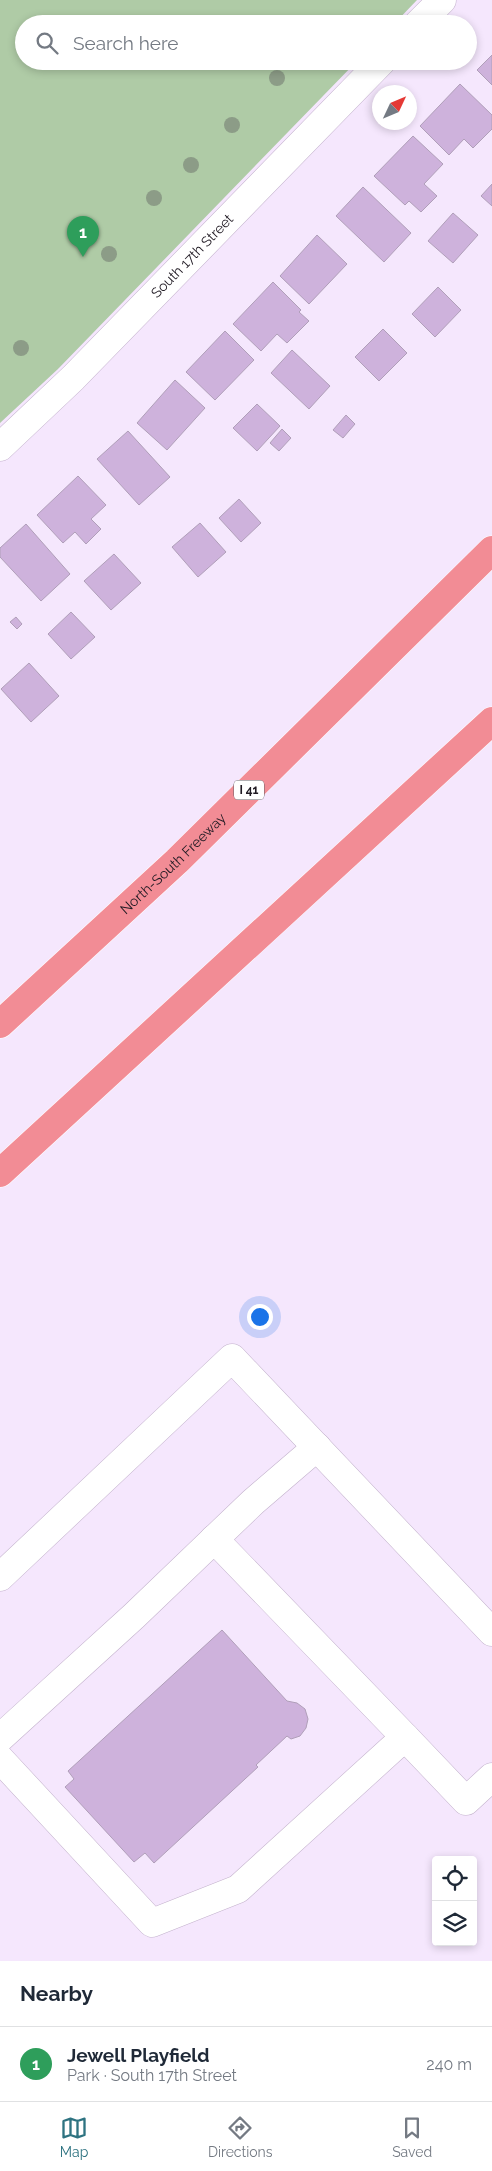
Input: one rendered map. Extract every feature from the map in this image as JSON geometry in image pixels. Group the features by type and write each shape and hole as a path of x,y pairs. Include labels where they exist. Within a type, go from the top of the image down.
{"highway":[{"name":"North-South Freeway","path":"0,1024 177,861 492,550"},
{"path":"0,1172 492,721"}],"street":[{"path":"427,15 442,0"},
{"name":"South 17th Street","path":"0,447 73,378 373,70"},
{"path":"0,1576 232,1358 492,1632"},
{"path":"0,1738 134,1616 214,1539 317,1447"},
{"path":"214,1539 466,1801 492,1777"},
{"path":"0,1759 152,1923 238,1889 405,1737"}],"green space":[{"path":"0,0 417,0 403,15 15,15 15,70 348,70 58,369 0,423"}],"building":[{"path":"492,55 492,85 477,70"},
{"path":"460,84 492,115 492,129 473,148 464,139 449,155 420,126"},
{"path":"413,136 443,164 424,184 437,196 421,212 409,201 405,205 374,176"},
{"path":"492,184 492,206 481,196"},
{"path":"363,187 411,233 384,262 336,216"},
{"path":"453,213 478,235 453,263 428,241"},
{"path":"317,235 347,264 309,304 280,276"},
{"path":"273,282 301,310 299,312 309,321 287,343 277,334 261,351 233,324"},
{"path":"438,287 461,310 435,337 412,314"},
{"path":"383,329 407,353 379,381 355,357"},
{"path":"225,331 254,360 215,400 186,372"},
{"path":"292,350 330,386 309,409 271,373"},
{"path":"175,380 205,408 167,450 137,423"},
{"path":"257,404 280,426 257,451 233,428"},
{"path":"346,415 355,424 343,438 333,430"},
{"path":"282,429 291,438 279,451 270,443"},
{"path":"128,431 170,477 139,505 97,459"},
{"path":"78,476 106,505 91,519 101,529 86,544 75,532 63,543 37,515"},
{"path":"239,499 261,523 241,542 219,518"},
{"path":"200,523 226,552 198,577 172,547"},
{"path":"26,524 70,574 41,601 0,557 0,548"},
{"path":"114,554 141,583 111,610 84,581"},
{"path":"71,612 95,637 71,659 48,634"},
{"path":"16,617 22,624 17,629 10,622"},
{"path":"29,663 59,696 31,722 1,689"},
{"path":"222,1630 287,1701 297,1703 305,1709 308,1719 306,1728 300,1736 291,1739 287,1736 256,1765 258,1767 154,1863 145,1853 134,1862 65,1787 74,1779 68,1771"}],"place":[{"name":"Jewell Playfield","path":"83,257"}]}
